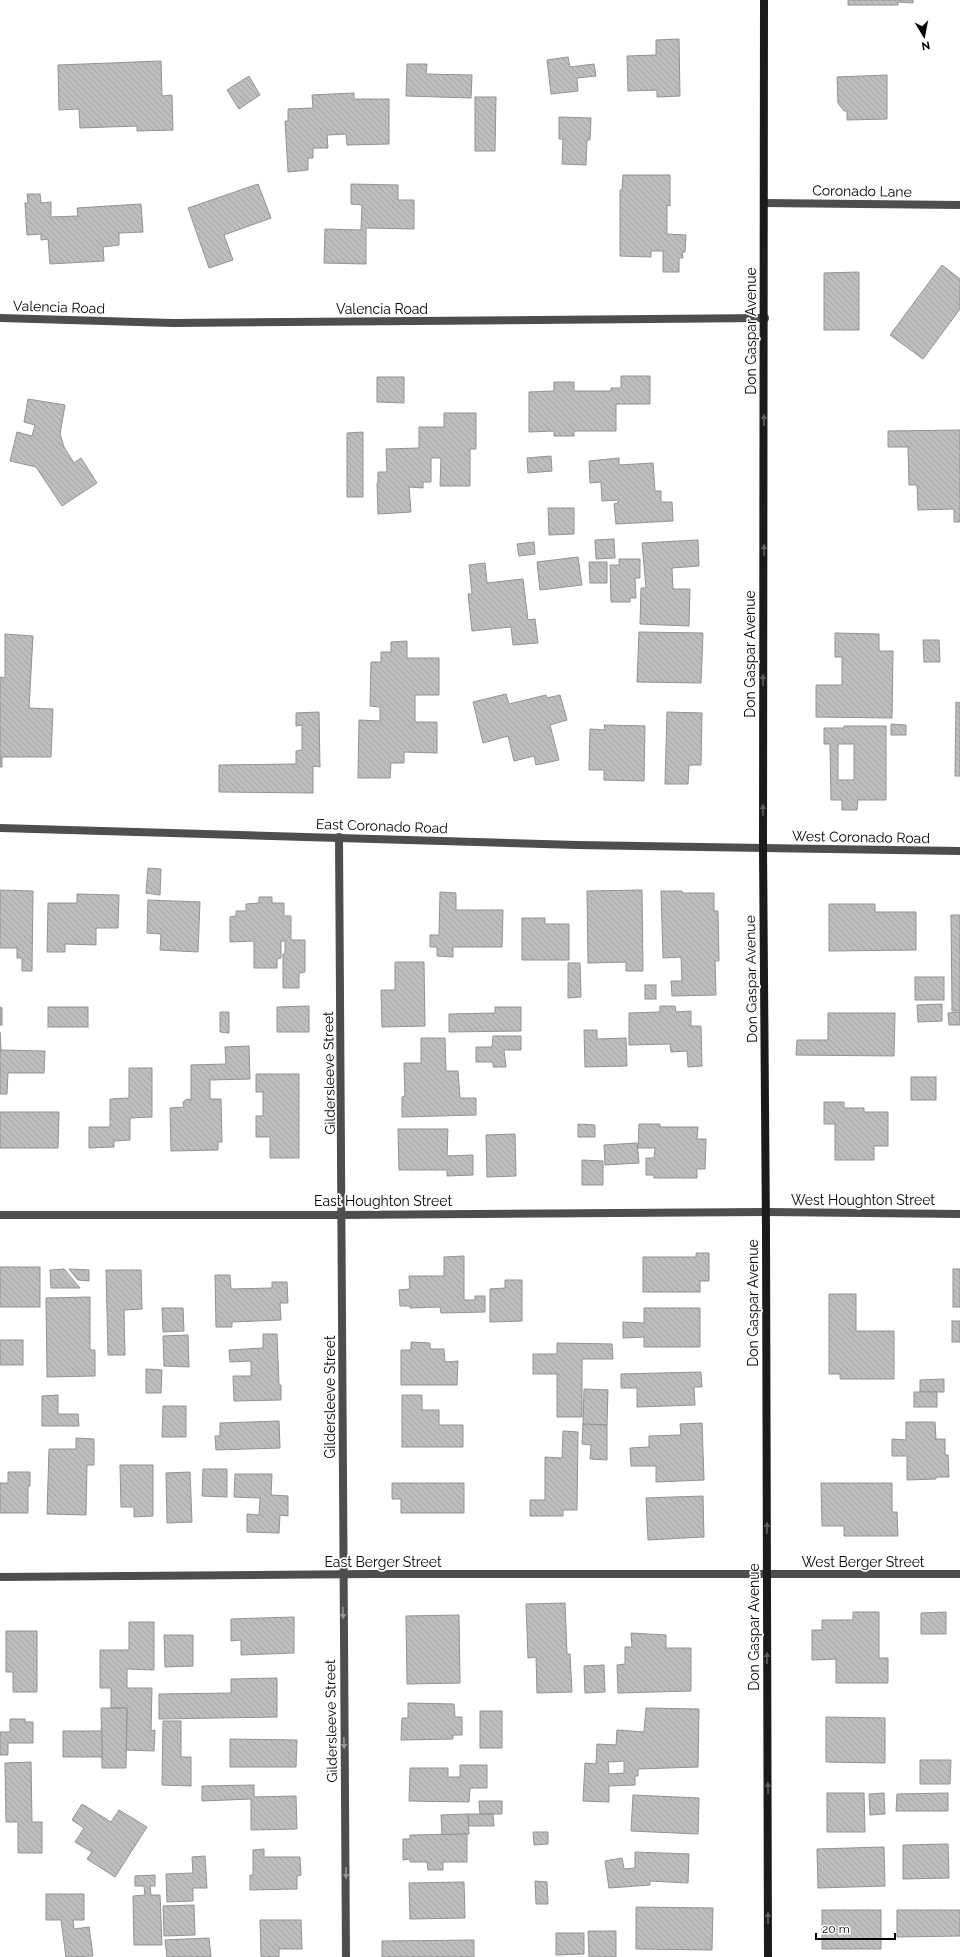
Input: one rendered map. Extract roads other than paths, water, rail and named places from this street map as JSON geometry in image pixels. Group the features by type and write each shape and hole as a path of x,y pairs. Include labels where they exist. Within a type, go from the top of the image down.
{"street":[{"name":"Don Gaspar Avenue","path":"764,0 765,318 763,849 766,1212 768,1957"},
{"name":"Coronado Lane","path":"764,203 960,205"},
{"name":"Valencia Road","path":"0,318 174,323 765,318"},
{"name":"East Coronado Road","path":"0,828 763,849"},
{"name":"Gildersleeve Street","path":"339,838 343,1215 343,1574 346,1957"},
{"name":"West Coronado Road","path":"763,849 866,848 960,851"},
{"name":"East Houghton Street","path":"0,1215 343,1215 766,1212"},
{"name":"West Houghton Street","path":"766,1212 960,1214"},
{"name":"East Berger Street","path":"0,1577 343,1574 767,1575"},
{"name":"West Berger Street","path":"767,1575 960,1574"}]}
